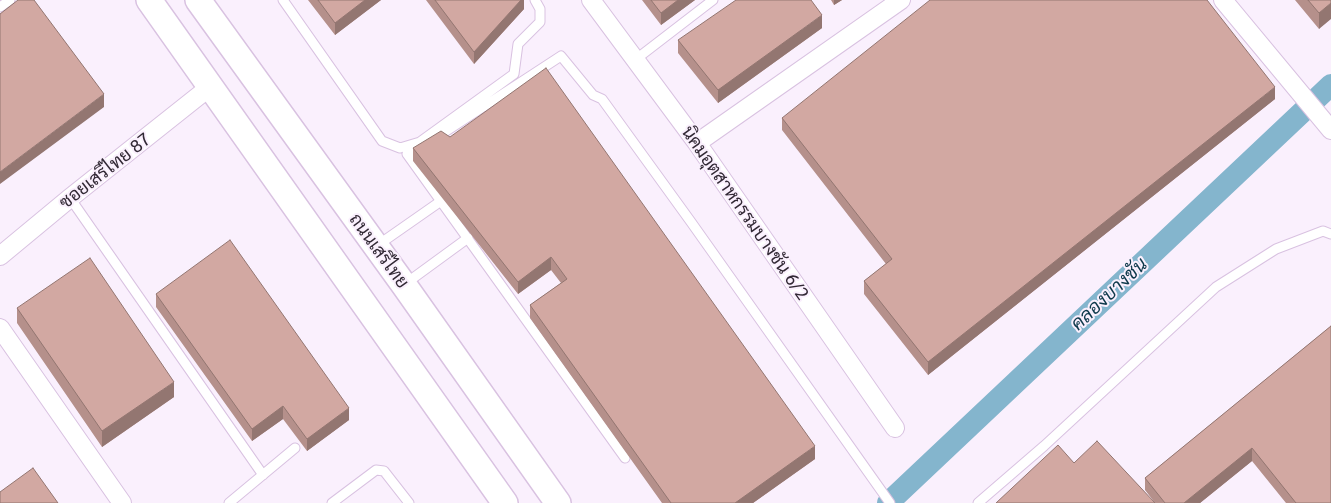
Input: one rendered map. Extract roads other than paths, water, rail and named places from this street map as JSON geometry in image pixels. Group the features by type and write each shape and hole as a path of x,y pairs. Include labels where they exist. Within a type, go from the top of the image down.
{"main road":[{"path":"149,0 505,503"},
{"name":"ถนนเสรีไทย","path":"198,0 404,285 558,503"},
{"path":"211,86 241,61"}],"street":[{"name":"นิคมอุตสาหกรรมบางชัน 6/2","path":"591,0 697,143 895,428"},
{"path":"697,143 902,0"},
{"path":"1223,0 1331,130"},
{"name":"ซอยเสรีไทย 87","path":"0,256 211,86"},
{"path":"0,328 122,503"}],"lane":[{"path":"0,7 10,0"},
{"path":"283,0 382,140 400,148 420,142 514,74 518,44 540,22 540,9 535,0"},
{"path":"635,60 713,0"},
{"path":"625,458 407,154 442,135 560,56 593,95 602,99 890,503"},
{"path":"70,198 263,475"},
{"path":"376,246 442,201"},
{"path":"978,503 1044,446 1216,287 1276,249 1323,231 1331,234"},
{"path":"404,285 468,238"},
{"path":"229,503 295,448"},
{"path":"332,503 376,470 384,471 409,503"}],"waterway":[{"name":"คลองบางชัน","path":"888,503 1331,85"}]}
